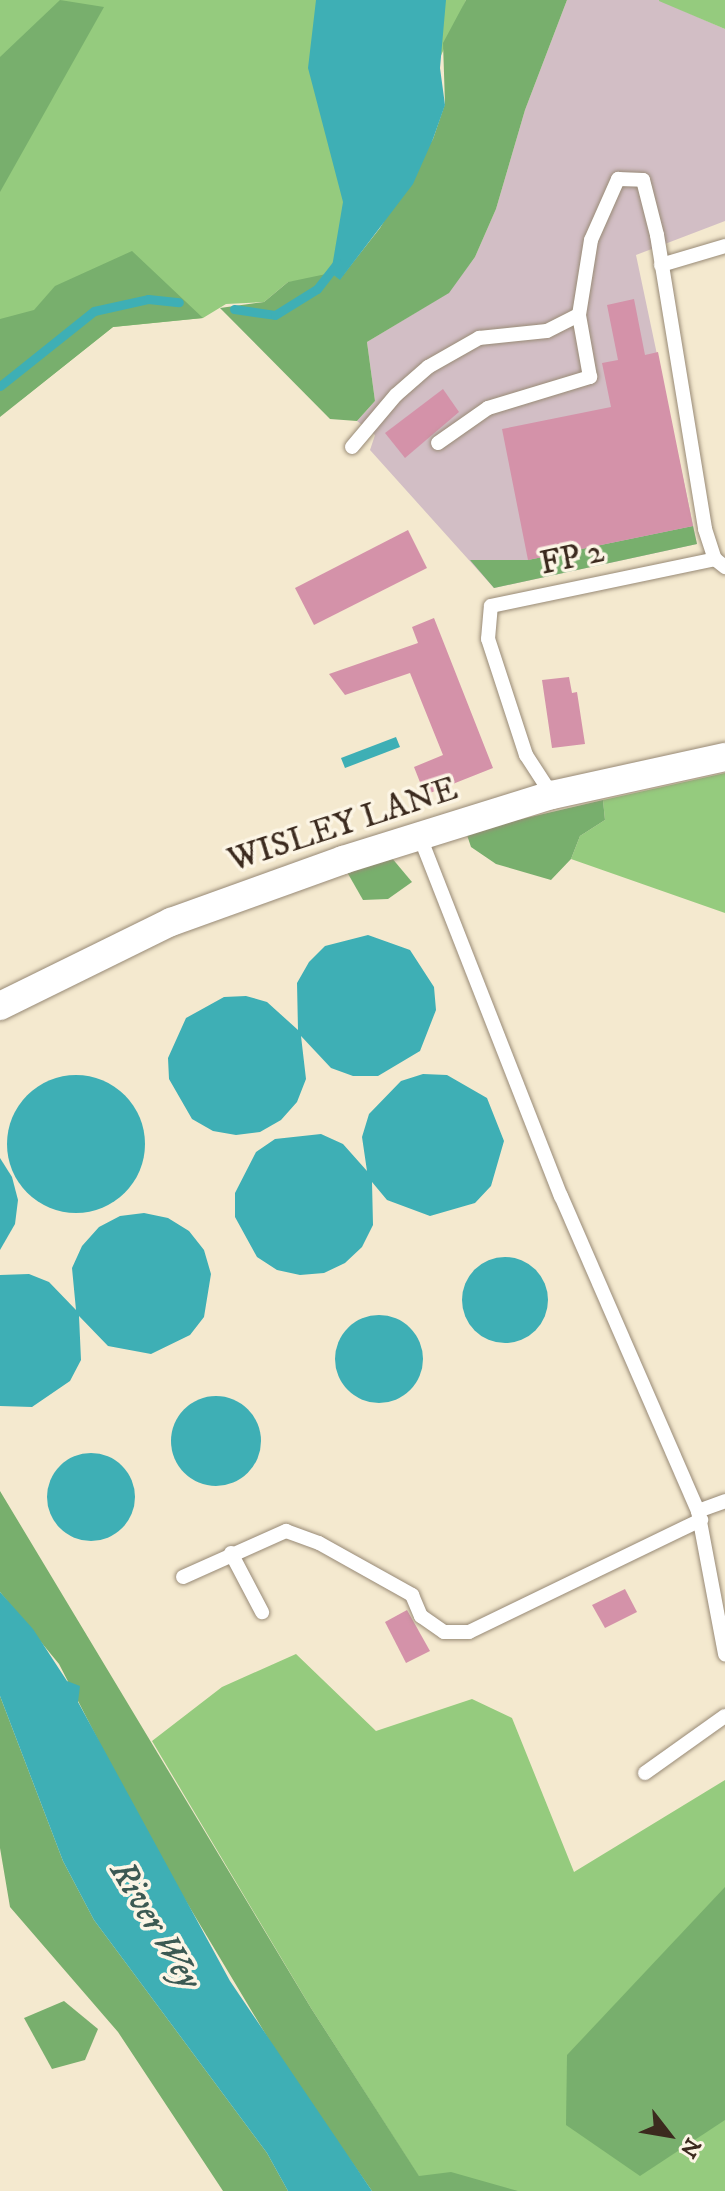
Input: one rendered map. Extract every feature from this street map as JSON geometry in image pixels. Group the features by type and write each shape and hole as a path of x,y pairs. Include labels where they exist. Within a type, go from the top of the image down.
{"street":[{"name":"WISLEY LANE","path":"0,1006 171,922 552,795 725,757"}],"lane":[{"path":"438,443 488,408 590,377 579,315 591,240 618,179 643,180 661,265 705,529 720,563"},
{"path":"661,265 725,246"},
{"path":"352,447 396,395 428,367 479,338 547,331 579,315"},
{"name":"FP 2","path":"552,795 526,755 488,639 491,606 666,569 720,563"},
{"path":"420,837 561,1196 699,1516 725,1654"},
{"path":"183,1577 286,1531 319,1543 412,1595 421,1616 444,1632 469,1632 725,1501"},
{"path":"231,1553 262,1612"},
{"path":"645,1773 725,1716"}],"shaded area":[{"path":"567,0 659,0 725,29 725,221 636,255 697,544 494,588 370,450 375,435 357,421 375,401 367,342 448,293 475,257 496,209 525,110"}],"green space":[{"path":"0,0 466,0 340,280 288,282 264,302 226,304 203,318 113,327 21,400 0,391"},
{"path":"60,0 104,7 0,192 0,57"},
{"path":"466,0 567,0 525,110 496,209 475,257 449,293 367,342 375,401 357,421 330,419 220,308 264,302 288,282 331,273 340,279 380,228 433,139 445,104 443,43"},
{"path":"725,0 725,29 659,1"},
{"path":"132,251 203,318 113,327 0,417 0,319 34,310 55,286"},
{"path":"693,526 697,544 494,588 470,560 528,560"},
{"path":"725,773 725,913 571,859 580,836 605,820 603,800"},
{"path":"603,800 605,820 580,836 571,859 551,880 496,864 471,847 466,832"},
{"path":"391,857 412,882 388,899 363,900 347,872"},
{"path":"0,1491 311,2008 419,2176 451,2172 518,2191 372,2191 284,2065 150,1841 59,1664 0,1592"},
{"path":"296,1654 376,1731 472,1699 512,1718 574,1872 725,1780 725,2191 428,2191 311,2008 152,1741 222,1687"},
{"path":"0,1696 63,1861 94,1920 267,2153 288,2191 223,2191 118,2032 10,1907 0,1848"},
{"path":"725,1887 725,2120 640,2176 566,2125 567,2055"},
{"path":"64,2001 98,2029 85,2060 52,2069 24,2018"}],"water":[{"path":"316,0 446,0 440,68 445,105 433,139 413,184 340,280 331,273 343,202 308,68"},
{"path":"396,737 400,747 345,768 341,758"},
{"path":"368,935 410,950 434,987 436,1010 420,1051 378,1076 353,1076 331,1068 301,1036 306,1079 297,1102 281,1120 260,1132 236,1135 213,1131 192,1119 169,1079 168,1058 186,1018 224,997 246,996 267,1002 298,1030 297,983 309,962 325,946"},
{"path":"423,1074 447,1075 487,1098 504,1141 491,1186 475,1203 430,1216 387,1200 372,1182 373,1225 362,1247 345,1263 324,1273 300,1275 277,1270 257,1257 235,1217 235,1193 256,1152 275,1139 321,1134 343,1144 367,1171 362,1137 369,1114 401,1081"},
{"path":"76,1075 102,1080 125,1095 140,1118 145,1144 140,1170 125,1193 102,1208 76,1213 50,1208 27,1193 12,1170 7,1144 12,1118 27,1095 50,1080"},
{"path":"0,1158 12,1177 18,1200 15,1224 0,1250"},
{"path":"144,1213 168,1218 189,1231 204,1250 211,1274 204,1317 190,1335 151,1354 108,1346 79,1316 81,1360 70,1381 32,1407 0,1406 0,1275 29,1274 49,1282 76,1310 72,1268 82,1246 99,1227 120,1216"},
{"path":"505,1257 529,1264 541,1276 548,1300 541,1324 529,1336 505,1343 481,1336 469,1324 462,1300 469,1276 481,1264"},
{"path":"370,1315 388,1315 404,1322 416,1334 423,1350 423,1368 416,1384 404,1396 388,1403 370,1403 354,1396 342,1384 335,1368 335,1350 342,1334 354,1322"},
{"path":"207,1396 225,1396 241,1403 254,1416 261,1432 261,1450 254,1466 241,1479 225,1486 207,1486 191,1479 178,1466 171,1450 171,1432 178,1416 191,1403"},
{"path":"91,1453 116,1460 128,1472 135,1497 128,1522 116,1534 91,1541 66,1534 54,1522 47,1497 54,1472 66,1460"},
{"name":"River Wey","path":"0,1592 33,1629 67,1681 80,1686 78,1702 230,1981 372,2191 288,2191 267,2153 94,1920 63,1861 0,1696"}],"building":[{"path":"634,299 645,355 658,352 693,526 528,560 502,429 611,407 602,363 618,360 607,305"},
{"path":"443,389 459,412 405,458 385,433"},
{"path":"408,530 427,568 314,625 295,588"},
{"path":"434,618 493,768 425,795 414,767 443,755 410,673 345,695 329,674 418,643 412,627"},
{"path":"569,677 572,693 577,692 585,744 552,748 542,680"},
{"path":"625,1589 637,1612 605,1628 592,1605"},
{"path":"407,1610 430,1651 406,1663 385,1622"}],"waterway":[{"path":"234,309 275,315 317,289 337,263"},
{"path":"0,386 94,311 148,299 179,302"}]}
